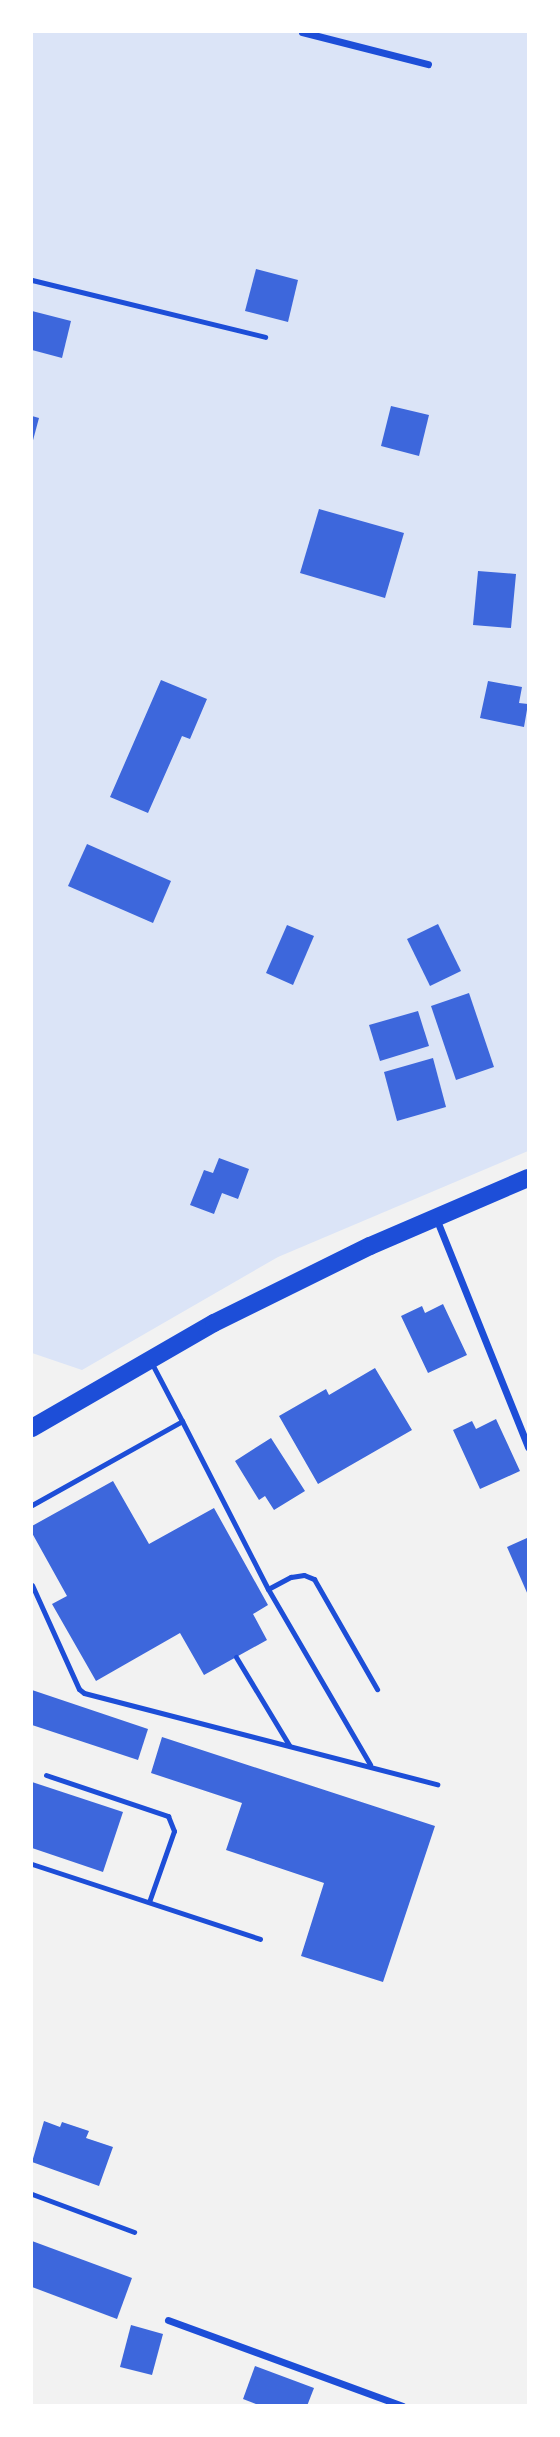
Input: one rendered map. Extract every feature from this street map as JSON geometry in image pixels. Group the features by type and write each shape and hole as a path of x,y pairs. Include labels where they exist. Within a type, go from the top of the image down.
{"main road":[{"path":"32,1428 149,1358 316,1272 528,1178"}],"street":[{"path":"302,32 428,64"},
{"path":"436,1218 528,1447"},
{"path":"168,2320 403,2406"}],"lane":[{"path":"32,280 265,337"},
{"path":"149,1358 268,1589 371,1765"},
{"path":"32,1505 182,1421"},
{"path":"268,1589 291,1577 304,1575 314,1579 377,1689"},
{"path":"32,1585 79,1689 85,1693 437,1784"},
{"path":"236,1657 289,1745"},
{"path":"46,1775 168,1816 174,1832 149,1902"},
{"path":"32,1864 260,1939"},
{"path":"32,2194 134,2232"}],"shaded area":[{"path":"32,32 528,32 528,1151 278,1257 82,1370 32,1353"}],"building":[{"path":"256,269 298,280 288,322 245,311"},
{"path":"32,311 71,321 62,358 32,350"},
{"path":"391,406 429,415 419,456 381,446"},
{"path":"32,416 39,418 32,444"},
{"path":"319,509 404,533 385,598 300,573"},
{"path":"478,571 516,574 511,628 473,625"},
{"path":"161,680 207,699 190,739 182,736 148,813 110,797"},
{"path":"488,681 522,687 519,703 528,704 524,727 480,718"},
{"path":"87,844 171,881 153,923 68,886"},
{"path":"438,924 461,971 430,986 407,939"},
{"path":"287,925 314,936 293,985 266,973"},
{"path":"469,993 494,1067 456,1080 431,1006"},
{"path":"418,1011 429,1046 380,1061 369,1025"},
{"path":"433,1058 446,1107 397,1121 384,1072"},
{"path":"219,1158 249,1169 238,1199 222,1193 214,1214 190,1205 204,1170 213,1173"},
{"path":"443,1304 467,1355 428,1373 401,1316 422,1306 425,1313"},
{"path":"375,1368 412,1430 318,1484 279,1416 326,1389 329,1395"},
{"path":"496,1419 520,1471 480,1489 453,1430 472,1421 476,1429"},
{"path":"271,1438 305,1491 274,1510 265,1496 259,1500 235,1461"},
{"path":"113,1481 149,1544 214,1508 268,1605 253,1614 267,1640 204,1675 180,1633 96,1681 52,1604 67,1596 32,1533 32,1526"},
{"path":"527,1538 528,1541 528,1595 507,1547"},
{"path":"32,1690 148,1729 138,1760 32,1725"},
{"path":"162,1737 435,1826 383,1982 301,1956 324,1883 226,1850 242,1803 151,1773"},
{"path":"32,1782 123,1812 103,1872 32,1848"},
{"path":"44,2121 60,2127 62,2122 89,2131 86,2138 113,2147 99,2186 32,2162"},
{"path":"32,2241 132,2278 117,2319 32,2287"},
{"path":"131,2325 163,2334 152,2375 120,2367"},
{"path":"255,2366 314,2388 307,2406 261,2406 243,2399"}]}
